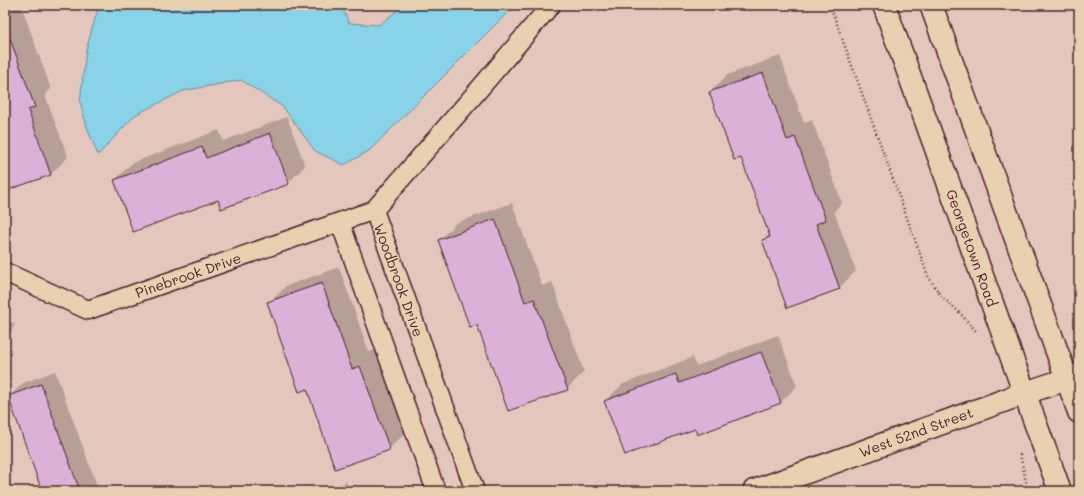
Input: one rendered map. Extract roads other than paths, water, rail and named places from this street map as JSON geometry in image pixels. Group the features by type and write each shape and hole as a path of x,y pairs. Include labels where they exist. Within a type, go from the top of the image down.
{"main road":[{"name":"Georgetown Road","path":"884,5 1060,491"},
{"path":"931,5 1073,377 1079,412"},
{"name":"West 52nd Street","path":"754,491 1073,377"}],"street":[{"name":"Woodbrook Drive","path":"476,491 374,210 551,5"},
{"name":"Pinebrook Drive","path":"5,272 88,310 374,210"},
{"path":"340,222 436,491"}],"water":[{"path":"99,5 341,5 349,23 379,25 404,5 515,5 369,151 344,165 315,151 283,107 241,80 183,91 135,115 98,155 89,133 80,102 86,50"}]}
